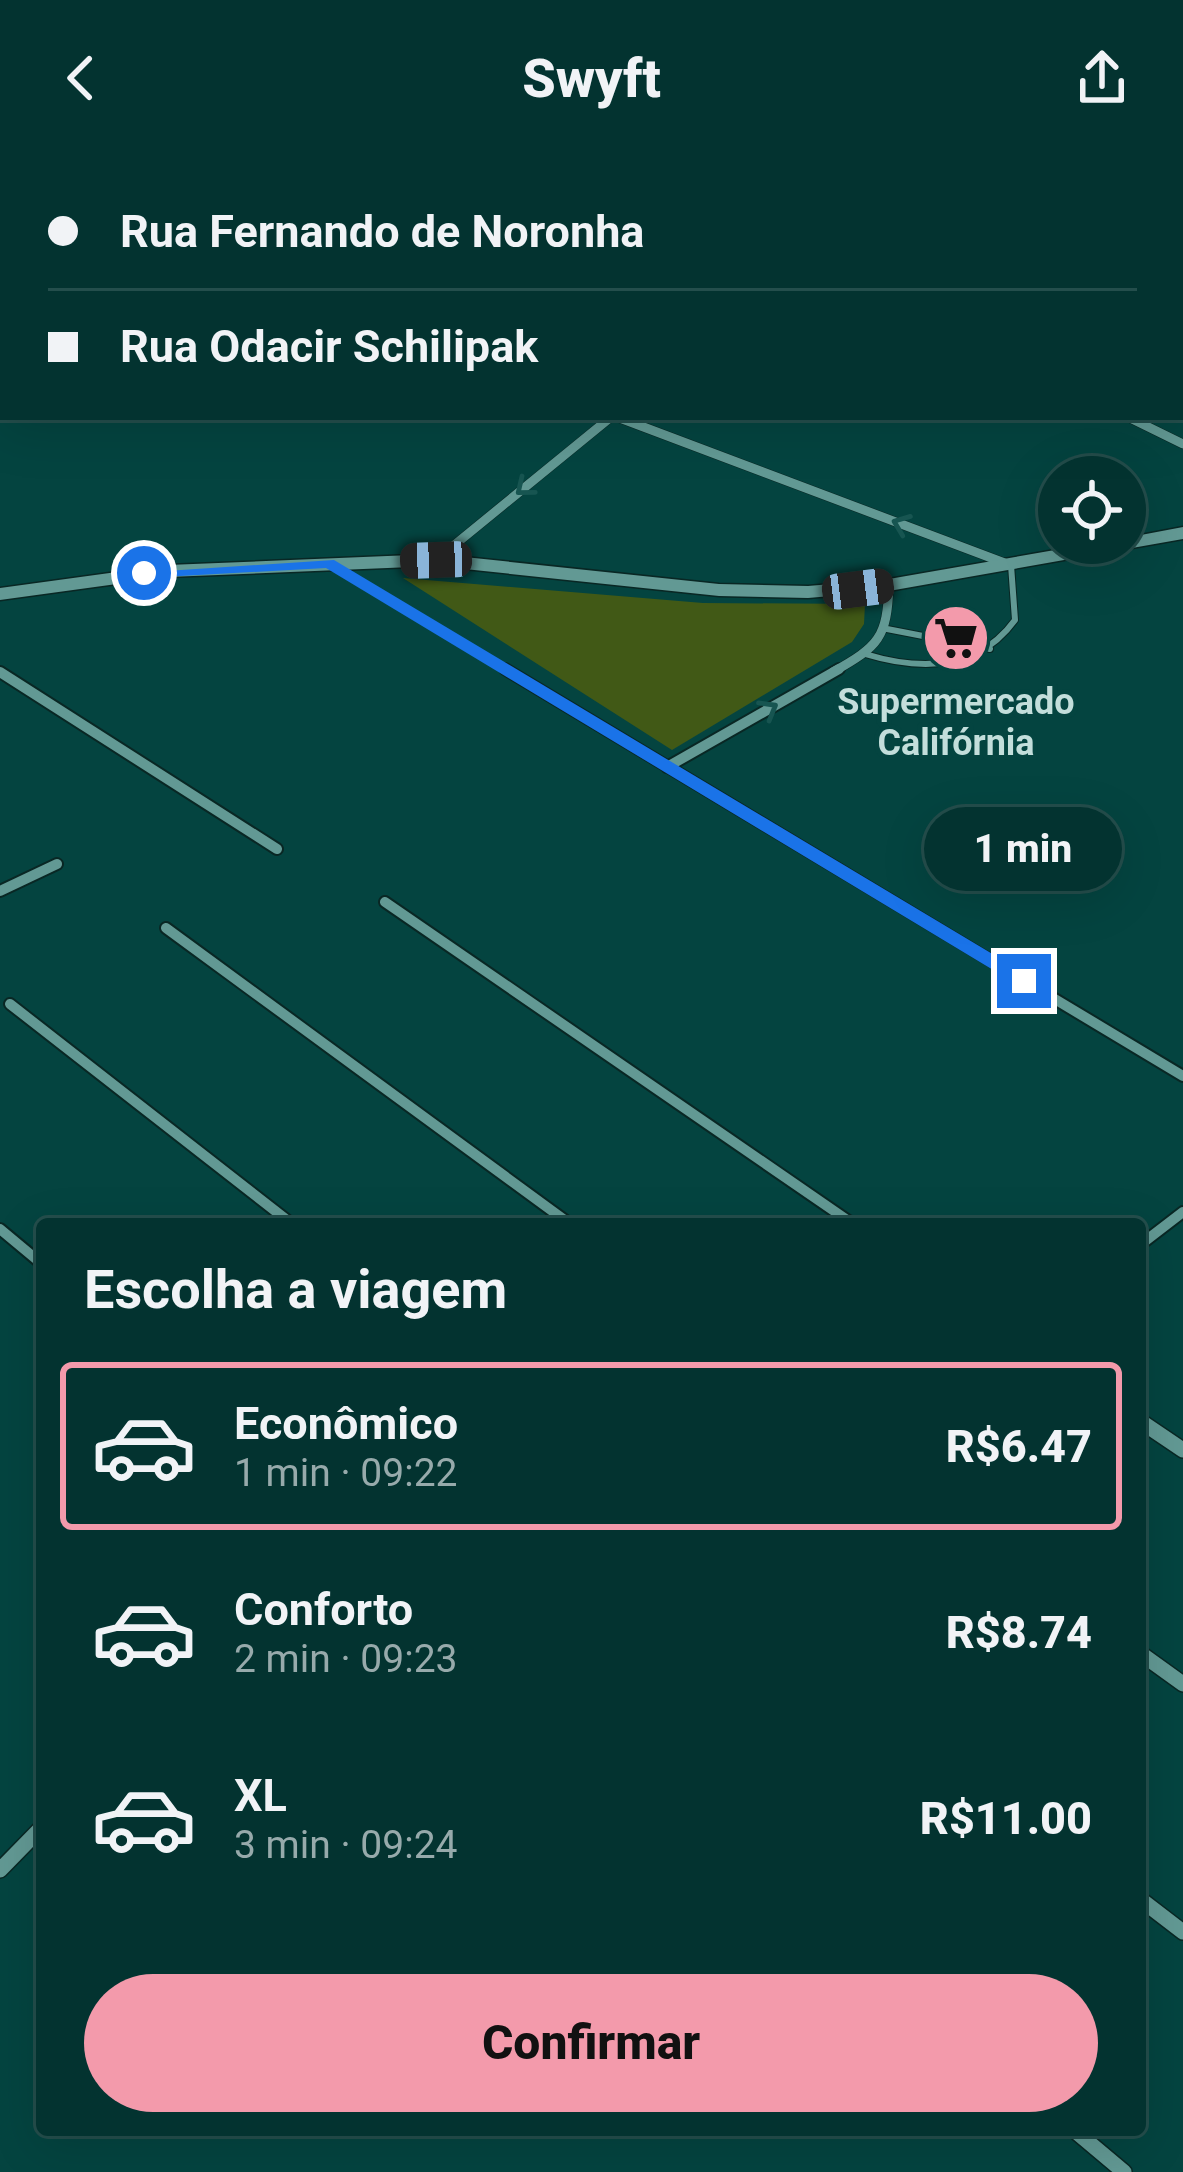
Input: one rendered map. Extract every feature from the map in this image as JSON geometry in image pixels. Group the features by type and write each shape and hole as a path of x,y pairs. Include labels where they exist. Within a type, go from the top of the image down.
{"main road":[{"path":"0,594 119,575 436,560 719,590 808,592 889,585 1183,533"}],"street":[{"path":"436,560 610,420"},
{"path":"622,420 1011,565"},
{"path":"1134,420 1183,444"},
{"path":"328,563 1183,1076"},
{"path":"667,766 866,654 887,629 889,585"},
{"path":"0,672 277,849"},
{"path":"0,891 56,864"},
{"path":"385,902 844,1218"},
{"path":"166,928 562,1218"},
{"path":"10,1004 284,1218"},
{"path":"1146,1240 1183,1212"},
{"path":"0,1229 36,1259"},
{"path":"1146,1425 1183,1450"},
{"path":"1146,1657 1183,1684"},
{"path":"0,1870 36,1833"},
{"path":"1146,1904 1183,1932"},
{"path":"1081,2136 1124,2172"}],"lane":[{"path":"866,654 914,664 962,662 990,649 1015,620 1011,565"},
{"path":"887,629 990,649"}],"green space":[{"path":"403,578 703,603 865,604 864,624 852,642 672,750"}],"place":[{"name":"Supermercado Califórnia","path":"956,638"}],"route":[{"path":"144,573 328,563 1024,981"}]}
